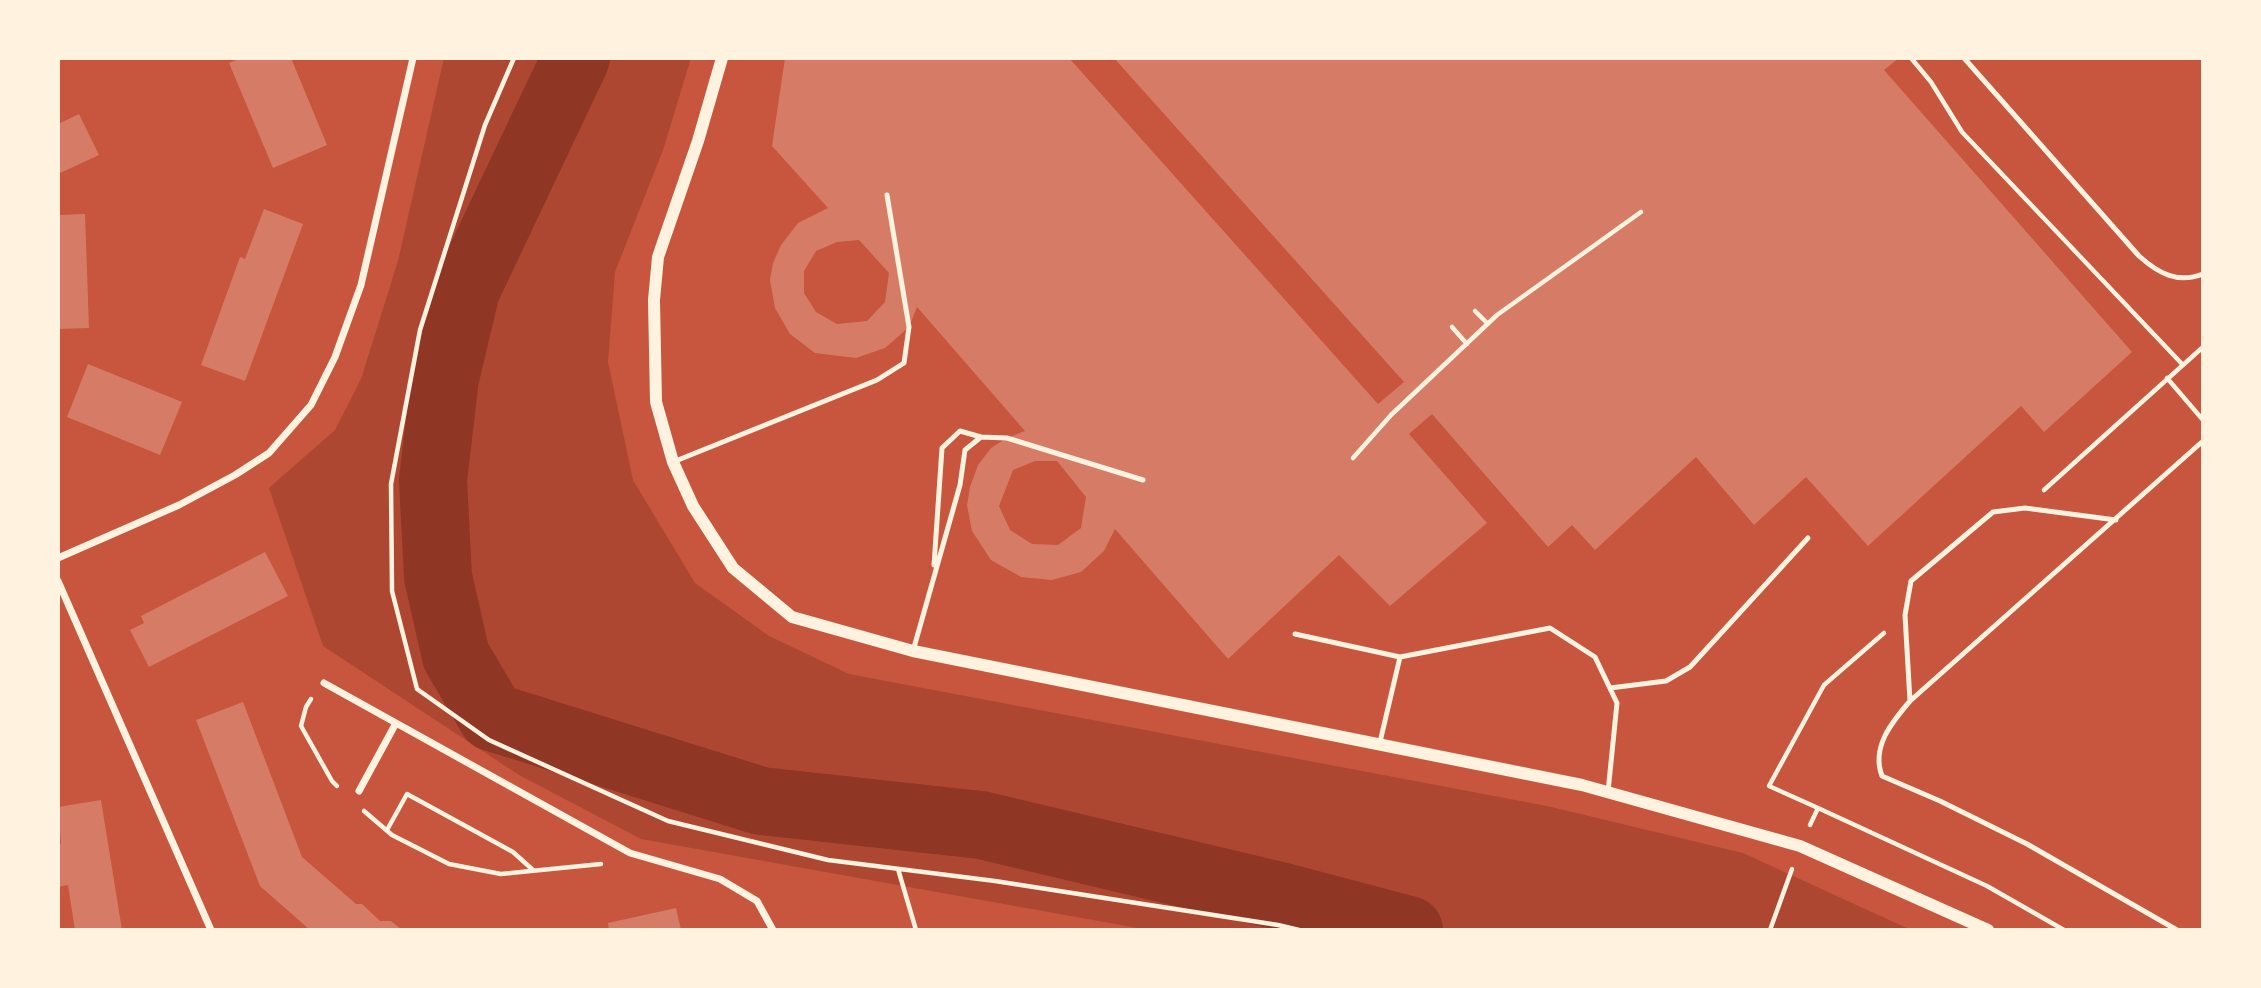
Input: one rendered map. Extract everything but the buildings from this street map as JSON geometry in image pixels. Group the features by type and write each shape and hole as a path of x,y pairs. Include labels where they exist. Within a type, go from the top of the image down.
{"street":[{"path":"58,558 179,505 235,475 269,453 311,405 335,357 361,285 413,58"},
{"path":"722,58 698,141 658,257 654,300 656,402 673,462 693,506 733,568 792,617 912,651 1608,792 1800,846 1988,930"},
{"path":"58,581 211,930"},
{"path":"324,683 630,853 720,879 757,901 772,930"},
{"path":"359,791 396,723"}],"lane":[{"path":"1964,58 2139,256 2155,270 2172,278 2192,278 2203,274"},
{"path":"673,462 877,380 904,363 909,327 887,195"},
{"path":"933,576 942,448 960,431 981,437 1007,438 1143,480"},
{"path":"912,651 960,485 965,450 981,437"},
{"path":"2177,930 2027,844 1882,776 1878,766 1882,741 1892,722 1910,701 2203,441"},
{"path":"1910,701 1905,615 1911,581 1993,512 2025,508 2116,520"},
{"path":"1610,688 1666,681 1690,667 1808,538"},
{"path":"1294,634 1400,657 1550,628 1595,657 1617,704 1608,792"},
{"path":"1380,745 1400,657"}],"path":[{"path":"514,58 485,125 420,330 391,484 392,591 417,689 489,740 668,821 828,860 1299,930"},
{"path":"1911,58 1931,82 1962,132 2183,365"},
{"path":"1353,458 1391,415 1497,315 1641,212"},
{"path":"1475,311 1488,324"},
{"path":"1452,327 1467,344"},
{"path":"2025,508 2203,347"},
{"path":"2167,378 2203,420"},
{"path":"1905,615 1824,685 1769,786 1987,886 2064,930"},
{"path":"324,683 306,707 301,726 332,781 340,788"},
{"path":"387,830 407,794 513,852 533,870"},
{"path":"355,803 387,830 449,864 501,874 611,863 622,848"},
{"path":"1770,930 1800,846 1818,808"},
{"path":"898,869 916,930"}],"shaded area":[{"path":"444,58 691,58 663,150 615,272 608,362 633,480 695,583 769,636 849,674 1547,806 1743,853 1911,930 1149,930 641,839 519,775 323,646 269,488 335,430 361,379 398,261"}],"waterway":[{"path":"576,58 466,290 445,378 433,480 438,577 456,656 492,717 761,801 981,825 1284,897 1409,930"}]}
